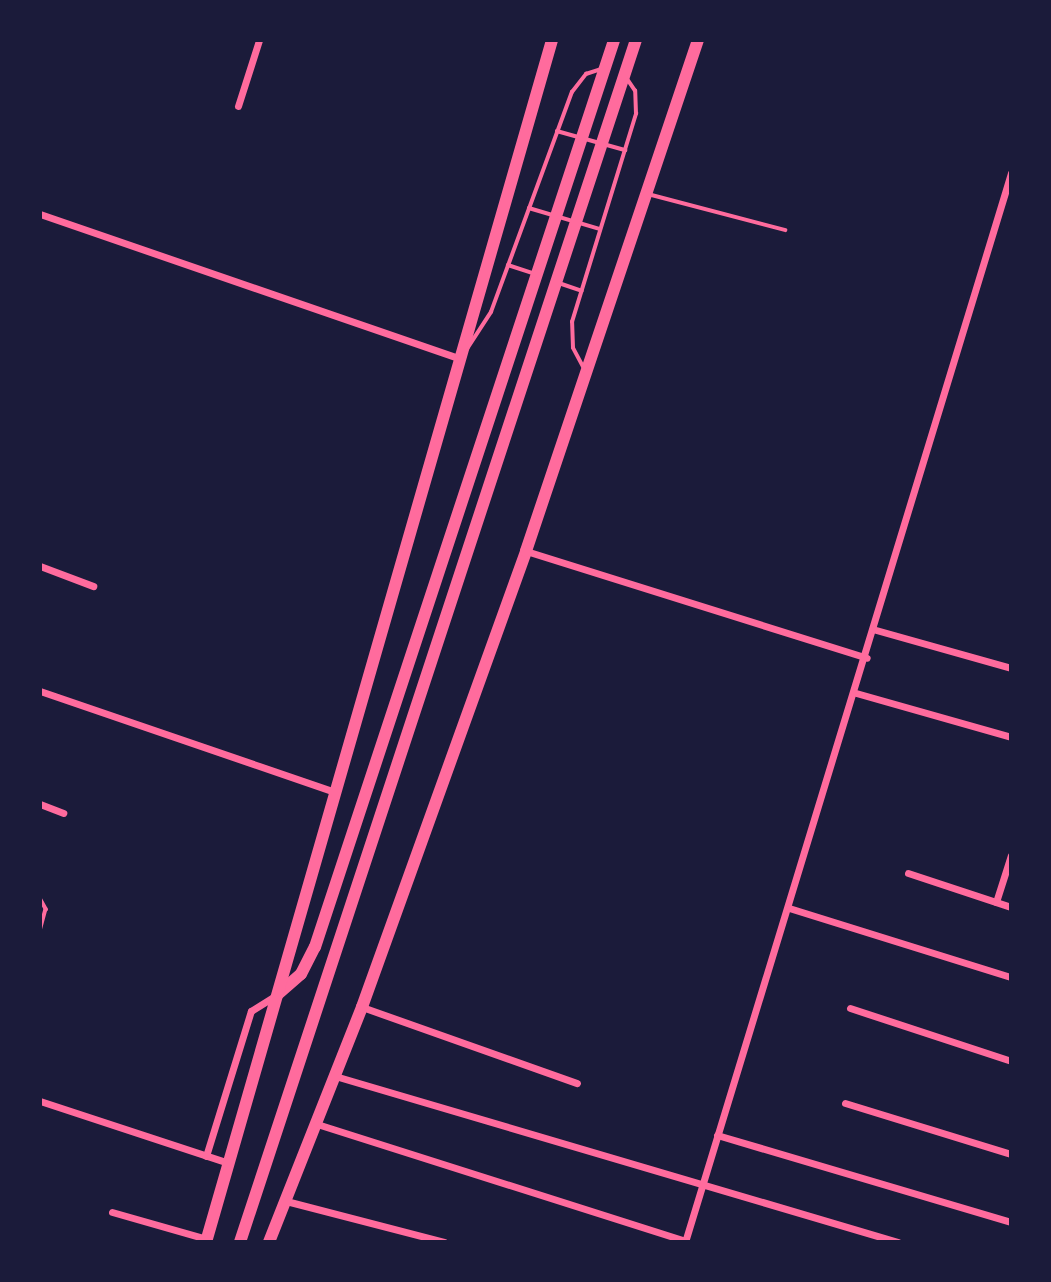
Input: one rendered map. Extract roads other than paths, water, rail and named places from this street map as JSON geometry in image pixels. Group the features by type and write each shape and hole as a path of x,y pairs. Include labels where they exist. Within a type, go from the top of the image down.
{"main road":[{"path":"207,1240 278,994 332,791 552,40"},
{"path":"278,994 301,974 315,947 614,40"},
{"path":"240,1242 636,40"},
{"path":"269,1242 362,1007 526,551 698,40"}],"street":[{"path":"238,106 259,40"},
{"path":"317,1124 685,1241 876,630 1011,173"},
{"path":"40,214 458,358"},
{"path":"526,551 867,658"},
{"path":"40,566 93,586"},
{"path":"876,630 1011,668"},
{"path":"40,691 332,791"},
{"path":"856,693 1011,737"},
{"path":"40,804 63,813"},
{"path":"996,902 1011,855"},
{"path":"908,873 1011,907"},
{"path":"789,908 1011,977"},
{"path":"206,1156 251,1011 278,994"},
{"path":"362,1007 577,1083"},
{"path":"850,1008 1011,1062"},
{"path":"335,1076 898,1242"},
{"path":"40,1101 229,1164"},
{"path":"845,1103 1011,1154"},
{"path":"717,1135 1011,1222"},
{"path":"286,1201 444,1242"},
{"path":"112,1212 207,1240"}],"lane":[{"path":"458,358 481,331 577,81 609,69"},
{"path":"587,371 571,340 582,290 638,102 620,73"},
{"path":"557,131 625,150"},
{"path":"646,193 785,230"},
{"path":"529,208 600,229"},
{"path":"508,265 582,290"},
{"path":"40,898 46,909 40,932"}]}
